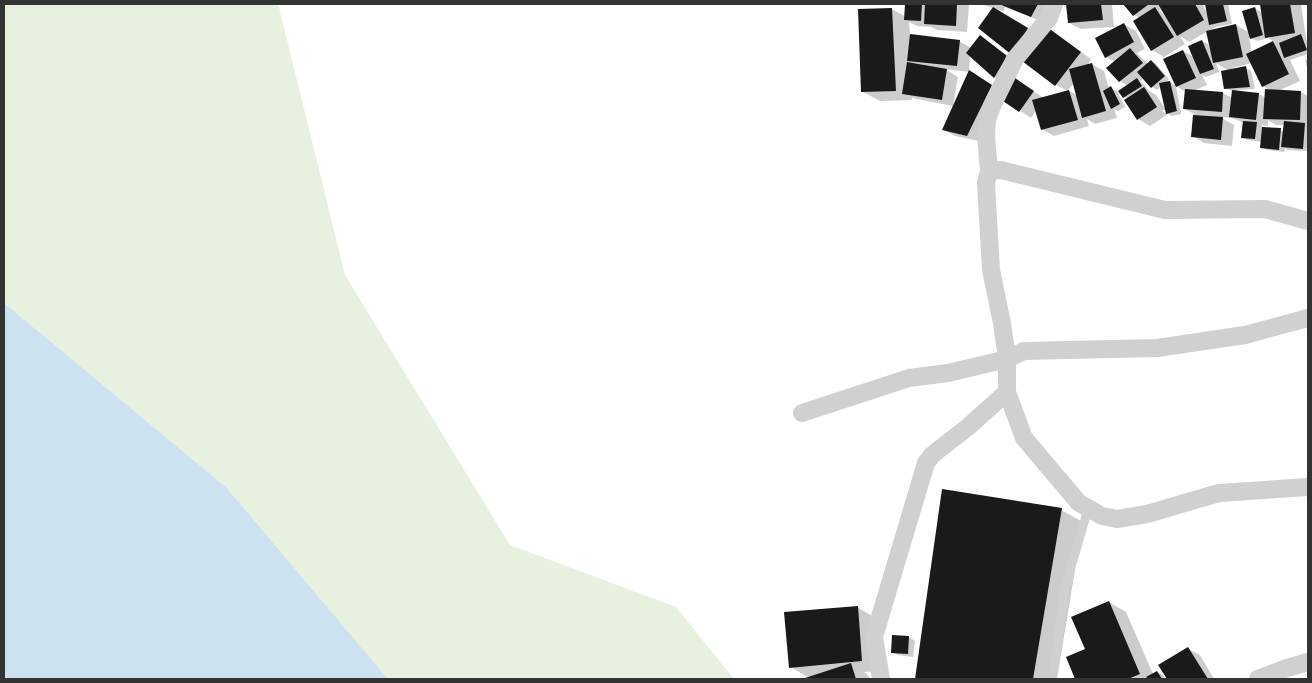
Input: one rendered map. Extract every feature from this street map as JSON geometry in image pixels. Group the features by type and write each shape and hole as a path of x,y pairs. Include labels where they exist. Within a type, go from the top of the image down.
{"street":[{"path":"1054,4 1049,18 1015,59 987,120 988,171 986,183 991,270 1007,359 1007,392 1024,438 1079,503 1102,516 1117,518 1147,514 1219,493 1308,487"},
{"path":"988,171 1001,170 1165,210 1264,210 1308,221"},
{"path":"802,413 909,378 948,373 1007,359 1024,351 1157,348 1245,335 1308,318"},
{"path":"881,679 874,638 926,463 932,455 1007,392"},
{"path":"1258,679 1308,662"}],"lane":[{"path":"1054,669 1064,591 1088,509"}],"green space":[{"path":"4,4 276,4 279,7 345,275 510,545 676,607 734,679 388,679 226,487 4,303"}],"water":[{"path":"4,303 226,487 388,679 4,679"}],"building":[{"path":"905,4 922,4 921,21 904,20"},
{"path":"925,4 957,4 956,26 924,24"},
{"path":"999,4 1038,4 1031,17"},
{"path":"1066,4 1101,4 1103,20 1068,23"},
{"path":"1123,4 1149,4 1133,16"},
{"path":"1158,4 1195,4 1204,20 1177,36"},
{"path":"1205,4 1223,4 1227,21 1209,25"},
{"path":"1260,4 1290,4 1295,33 1265,38"},
{"path":"993,7 1028,28 1012,55 978,28"},
{"path":"1155,7 1174,37 1151,51 1133,21"},
{"path":"1255,7 1263,35 1250,39 1242,11"},
{"path":"892,8 896,91 861,92 858,9"},
{"path":"1124,23 1134,42 1105,58 1095,38"},
{"path":"1236,24 1243,57 1213,63 1206,31"},
{"path":"1047,27 1081,52 1055,86 1022,61"},
{"path":"910,34 960,40 957,66 907,61"},
{"path":"1301,34 1307,50 1284,58 1279,43"},
{"path":"980,35 1007,56 994,78 966,53"},
{"path":"1202,40 1214,69 1200,74 1188,46"},
{"path":"1273,41 1289,74 1262,87 1246,54"},
{"path":"1130,48 1143,63 1119,82 1106,68"},
{"path":"1183,50 1196,78 1176,87 1163,59"},
{"path":"1151,60 1165,76 1151,88 1137,72"},
{"path":"907,62 947,69 942,100 902,94"},
{"path":"1092,63 1106,111 1082,118 1069,69"},
{"path":"1246,66 1250,87 1224,89 1221,71"},
{"path":"969,70 992,85 967,136 942,130"},
{"path":"1015,78 1034,91 1019,112 1000,99"},
{"path":"1137,78 1142,86 1123,98 1118,91"},
{"path":"1170,81 1177,111 1166,114 1159,83"},
{"path":"1111,86 1120,104 1111,109 1103,91"},
{"path":"1144,87 1157,107 1137,120 1124,100"},
{"path":"1185,89 1223,92 1222,112 1183,109"},
{"path":"1265,89 1301,91 1300,120 1263,119"},
{"path":"1069,90 1078,120 1041,130 1032,100"},
{"path":"1232,90 1259,93 1256,120 1229,117"},
{"path":"1193,115 1223,117 1221,140 1191,137"},
{"path":"1243,121 1257,122 1255,139 1241,138"},
{"path":"1284,121 1305,123 1303,149 1281,147"},
{"path":"1262,127 1281,128 1279,150 1260,148"},
{"path":"942,489 1062,508 1033,679 915,679"},
{"path":"1109,601 1140,674 1128,679 1075,679 1066,657 1085,649 1071,617"},
{"path":"858,606 862,661 789,668 784,612"},
{"path":"892,635 909,636 908,654 891,653"},
{"path":"1188,647 1208,679 1167,679 1158,665"},
{"path":"851,663 856,679 802,679"},
{"path":"1157,671 1162,679 1148,679 1146,677"}]}
